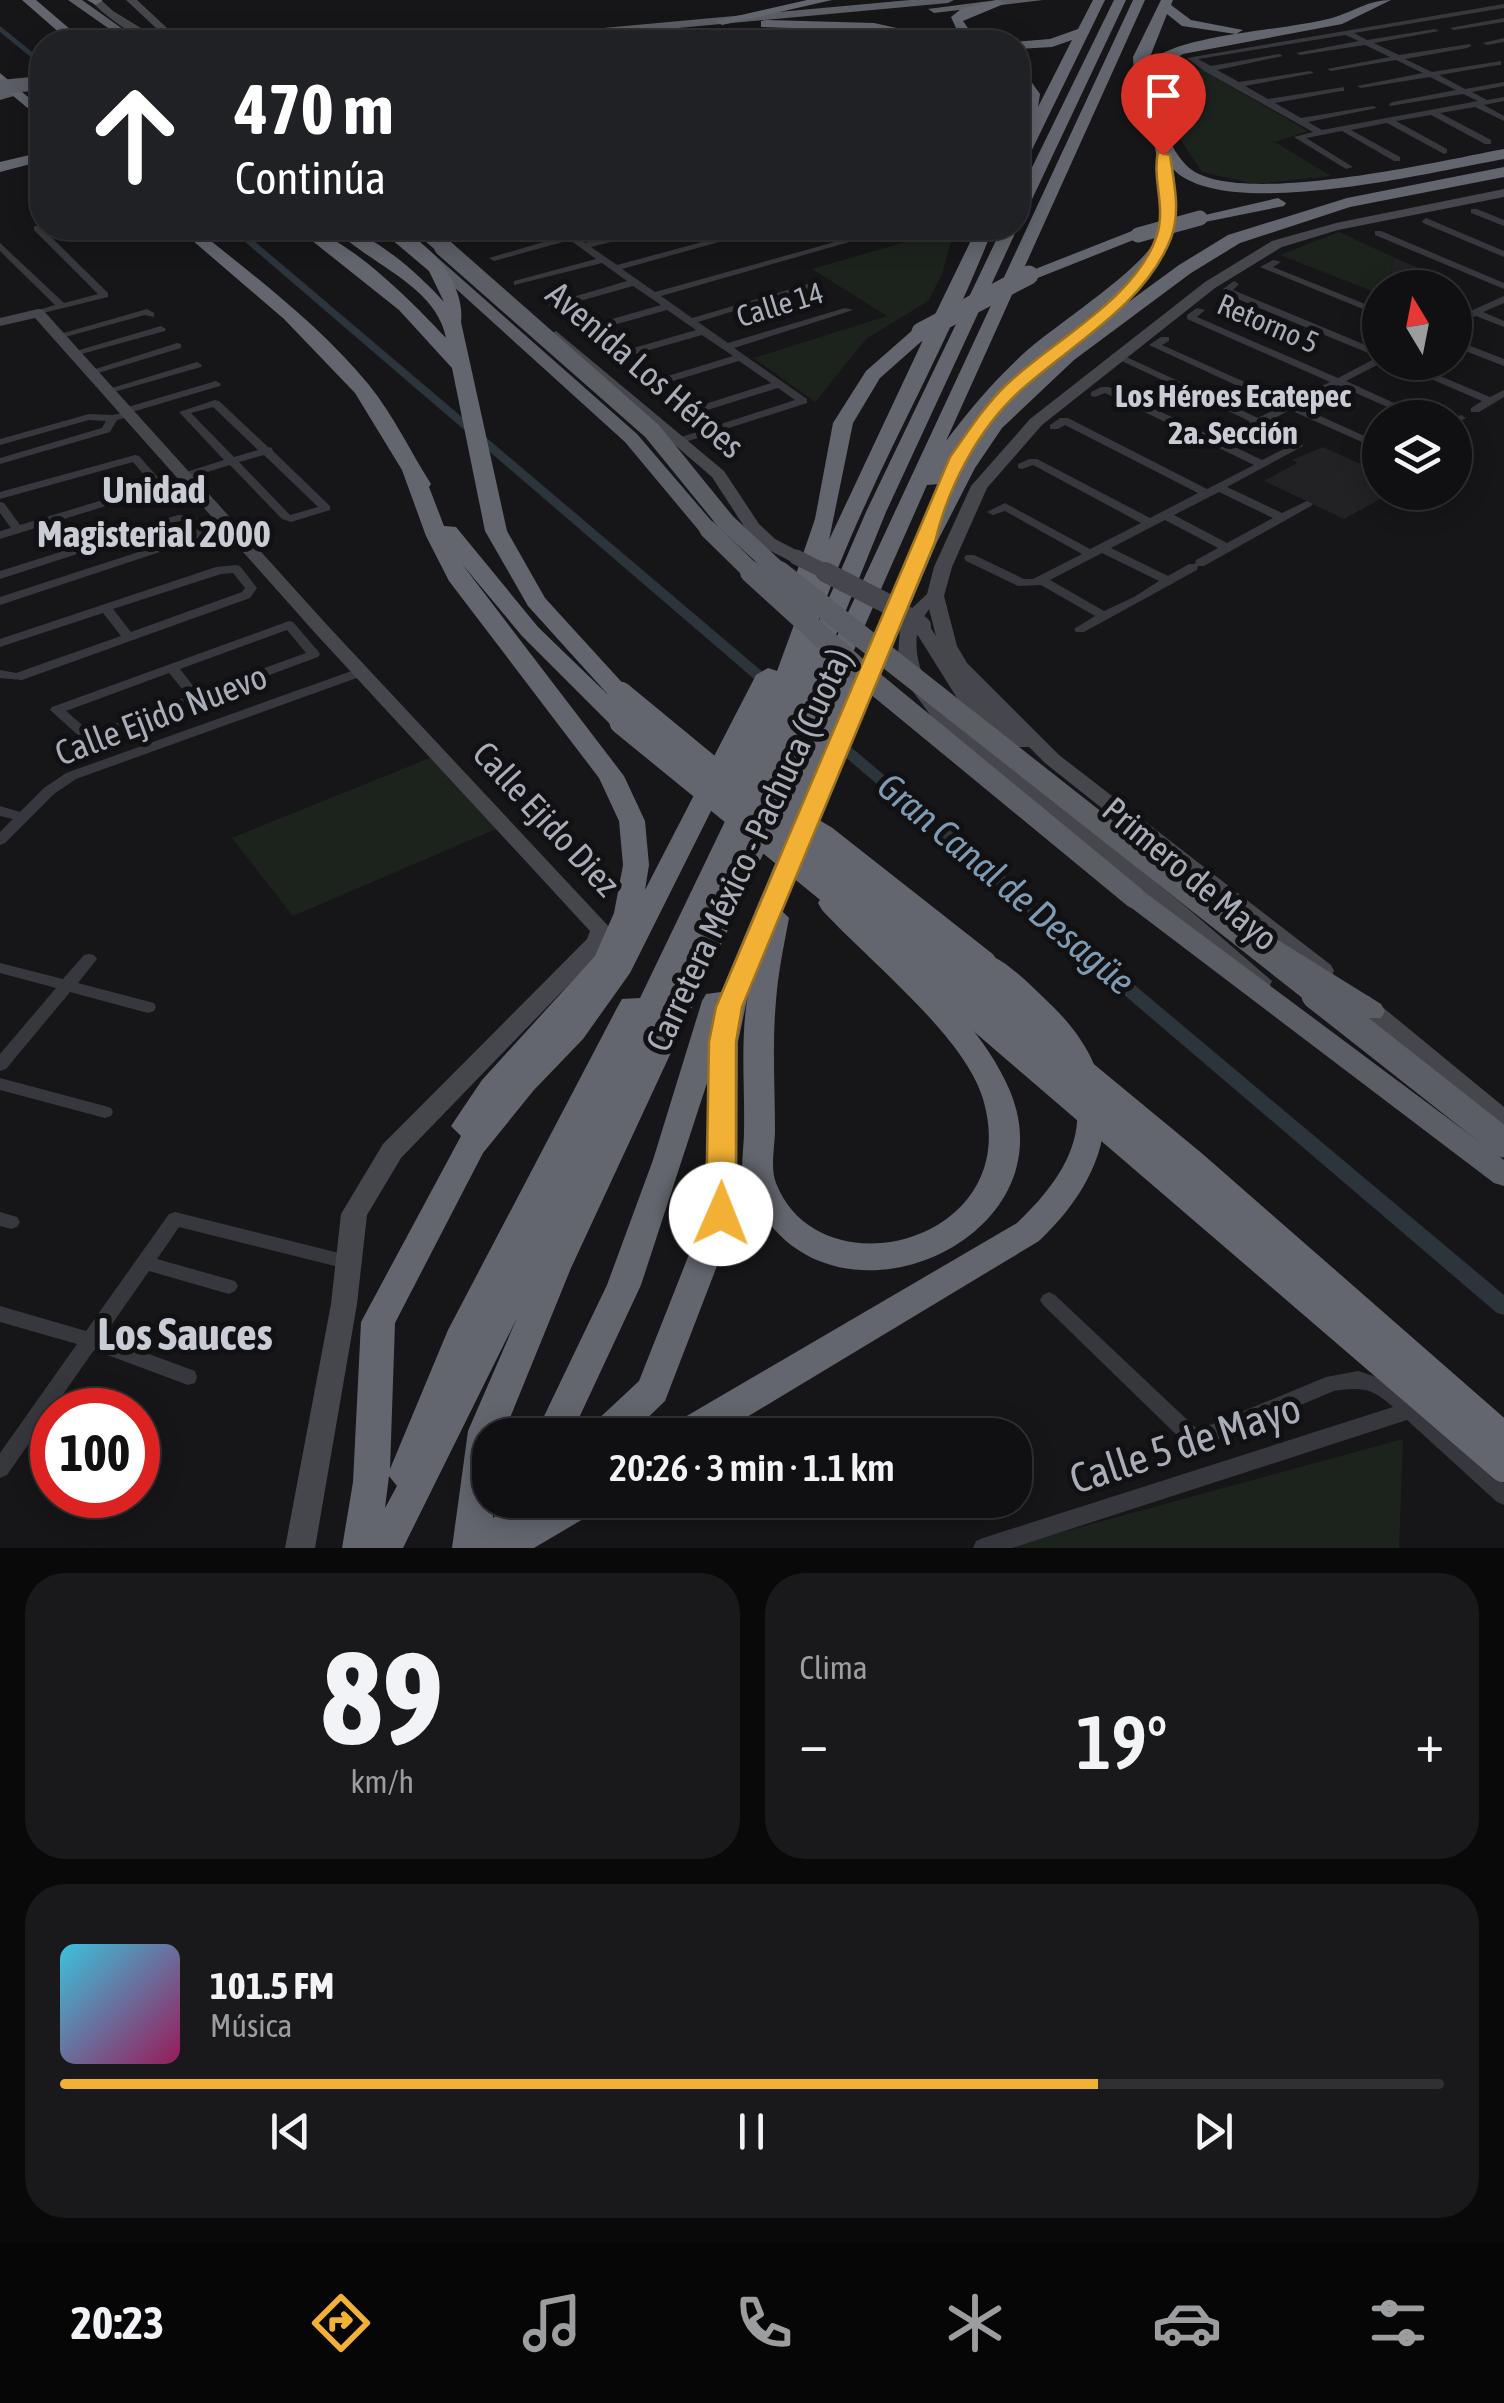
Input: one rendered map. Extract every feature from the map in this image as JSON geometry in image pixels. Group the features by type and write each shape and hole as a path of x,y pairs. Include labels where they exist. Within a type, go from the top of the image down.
{"highway":[{"path":"14,0 48,30"},
{"path":"28,0 49,3 93,30"},
{"path":"74,0 118,30"},
{"path":"722,22 826,0"},
{"path":"630,30 948,0"},
{"path":"705,30 1037,0"},
{"path":"1030,136 1099,0"},
{"path":"1030,187 1120,0"},
{"name":"Carretera México - Pachuca (Cuota)","path":"1030,231 1140,0"},
{"path":"926,542 945,484 983,425 1032,369 1117,302 1164,238 1170,208 1158,132 1140,57 1165,3 1187,23 1233,30 1314,20 1350,10 1359,0"},
{"path":"1141,74 1158,60 1179,51 1337,21 1385,0"},
{"path":"49,3 69,30"},
{"path":"963,30 956,20 966,12 1000,4"},
{"path":"766,24 890,30"},
{"path":"1030,44 1052,43 1081,32"},
{"path":"0,59 30,85"},
{"path":"0,78 30,105"},
{"path":"3,93 30,86"},
{"path":"3,93 30,94"},
{"path":"1158,132 1186,174 1220,187 1247,191 1286,190 1504,157"},
{"path":"818,676 825,519 843,423 873,374 921,332 1029,275 1138,235 1200,218 1504,157"},
{"path":"0,167 30,161"},
{"path":"561,1418 624,1285 670,1160 790,735 818,676 926,542 966,468 1017,399 1044,373 1185,269 1234,240 1292,218 1504,172"},
{"path":"0,175 30,173"},
{"path":"179,240 249,294 279,307"},
{"path":"200,240 279,307 343,370 381,415 449,532 493,593 540,646 712,770 825,838 984,963 1043,1015 1080,1065 1090,1134 1083,1168 1055,1210 1028,1232 715,1418"},
{"path":"321,240 410,307 462,368"},
{"path":"358,240 420,285 452,322 496,530 536,601 621,708 796,877 955,1034 984,1070 1003,1116 1004,1151 992,1190 974,1217 950,1236 918,1252 881,1260 845,1256 786,1228 770,1209 759,1184 761,1002 796,877 790,735"},
{"path":"401,240 439,271 448,284 456,310 452,322"},
{"path":"409,240 631,438 749,571 1134,896 1341,1050"},
{"path":"436,240 652,430 726,522 769,564 1504,1143"},
{"path":"361,1548 371,1482 376,1388 386,1344 404,1302 510,1098 573,1031 790,735 818,676 842,534 928,342 979,240"},
{"name":"Carretera México - Pachuca (Cuota)","path":"818,676 876,512 1004,240"},
{"name":"Carretera México - Pachuca (Cuota)","path":"380,1548 524,1272 790,735 1026,240"},
{"path":"818,676 878,616 912,522 940,465 1015,368 1151,260"},
{"path":"371,1482 362,1339 375,1294 474,1113 607,961 628,913 636,866 632,822 610,776 460,581 436,536 412,470"},
{"path":"896,664 990,726 1262,939 1381,1018"},
{"name":"Carretera México - Pachuca (Cuota)","path":"471,1548 486,1431 790,735"},
{"path":"712,770 1191,1165 1504,1439"},
{"path":"623,1418 652,1390 721,1214 722,1042 729,1007 796,877"},
{"path":"796,877 1225,1220 1504,1466"},
{"name":"Primero de Mayo","path":"1341,1050 1400,1101 1504,1175"},
{"path":"484,1548 501,1518"},
{"path":"484,1548 518,1518"},
{"path":"500,1548 551,1518"}],"main road":[{"path":"95,0 138,30"},
{"path":"131,0 163,30"},
{"name":"Primero de Mayo","path":"1504,193 1336,227 1277,244 1210,284 1036,422 980,486 943,567 935,596 948,646 960,666 1052,759 1381,1018 1504,1121"},
{"name":"Avenida Los Héroes","path":"442,240 726,482 752,527 769,543 890,605 921,626 964,694 1013,738"},
{"path":"0,322 38,313"},
{"name":"Calle Ejido Diez","path":"38,313 108,391 122,414 178,469 266,570 601,930 597,942 392,1151 354,1214 344,1304 300,1548"},
{"name":"Primero de Mayo","path":"935,596 920,605 910,618 906,645 911,674 924,698 968,741 1170,902 1341,1050"},
{"path":"1013,738 1052,759"},
{"path":"1013,738 1069,803 1170,902"},
{"path":"1341,1050 1370,1061 1388,1055 1396,1041 1381,1018"}],"street":[{"path":"1321,133 1191,58 1503,7"},
{"path":"1454,28 1504,20"},
{"path":"1346,31 1486,102"},
{"path":"1300,53 1435,31"},
{"path":"1487,43 1504,40"},
{"path":"1331,69 1466,46"},
{"path":"1208,68 1279,56"},
{"path":"1361,86 1498,62"},
{"path":"1238,85 1310,72"},
{"path":"1393,104 1504,84"},
{"path":"1266,102 1341,89"},
{"path":"1348,167 1298,137 1504,99"},
{"path":"1475,104 1504,119"},
{"path":"1299,121 1373,108"},
{"path":"1433,113 1488,142"},
{"path":"1389,121 1444,150"},
{"path":"1344,129 1397,159"},
{"path":"1474,211 1504,223"},
{"path":"1426,221 1504,254"},
{"path":"1378,233 1504,286"},
{"path":"38,313 105,295 49,240"},
{"path":"494,258 561,240"},
{"path":"576,240 803,401 679,441"},
{"path":"585,246 609,240"},
{"path":"616,268 721,240"},
{"path":"654,295 850,240"},
{"path":"0,246 62,307"},
{"path":"517,283 604,260"},
{"path":"1276,262 1265,267 1362,306"},
{"path":"552,306 636,282"},
{"path":"1234,284 1226,291 1362,350"},
{"path":"690,321 811,286"},
{"path":"1474,312 1504,299"},
{"path":"588,330 668,306"},
{"name":"Calle 14","path":"727,347 848,310"},
{"name":"Retorno 5","path":"1200,310 1190,317 1338,381"},
{"path":"58,336 147,312 166,334"},
{"path":"1474,312 1504,324"},
{"path":"617,356 704,331"},
{"path":"74,353 166,334"},
{"path":"90,372 166,334"},
{"path":"1164,339 1154,345 1362,439"},
{"path":"1472,351 1504,363"},
{"name":"Calle 14","path":"649,385 741,357"},
{"path":"1035,582 1298,446 1112,359"},
{"path":"108,391 197,365"},
{"path":"1258,426 1362,368"},
{"path":"1440,380 1490,401"},
{"path":"1338,381 1381,400"},
{"path":"0,442 89,416 122,414 216,384"},
{"path":"681,415 779,384"},
{"path":"1095,394 1105,389 1261,464"},
{"path":"1475,410 1504,393"},
{"path":"215,403 268,450 326,508 292,520 184,412 215,403"},
{"path":"0,462 106,430 122,414"},
{"path":"1054,427 1064,420 1212,490 1282,518"},
{"path":"147,469 231,462 268,450"},
{"path":"0,496 126,459 138,460 156,482 150,490 0,535"},
{"path":"1022,466 1032,461 1150,523"},
{"path":"1080,629 1307,504"},
{"path":"0,505 18,530"},
{"path":"993,512 1006,506 1096,551 1168,581"},
{"path":"194,522 219,515"},
{"path":"1164,515 1226,548"},
{"path":"0,575 178,518 190,518 201,530 196,538 0,601"},
{"path":"62,556 78,576"},
{"path":"970,558 1035,582 1104,616"},
{"path":"0,643 220,570 236,570 252,592 17,677 0,674"},
{"path":"244,577 266,570"},
{"path":"106,608 128,637"},
{"path":"289,626 302,638 314,654 91,735 58,710 289,626"},
{"path":"302,638 322,630"},
{"path":"172,668 196,698"},
{"name":"Calle Ejido Nuevo","path":"0,840 48,792 72,776 360,672"},
{"path":"0,811 23,817"},
{"path":"0,1064 90,960"},
{"path":"0,968 148,1007"},
{"path":"0,1084 104,1112"},
{"path":"61,1388 88,1339 175,1218 347,1262"},
{"path":"143,1262 228,1286"},
{"path":"1049,1300 1195,1440 1333,1383 1358,1379 1385,1388 1504,1496"},
{"path":"0,1314 88,1339 188,1377"},
{"name":"Calle 5 de Mayo","path":"983,1548 1411,1410"},
{"path":"0,1469 30,1436"}],"shaded area":[{"path":"1181,58 1308,131 1275,142 1331,176 1254,184 1202,172 1176,133 1151,73"},
{"path":"1339,232 1393,257 1392,270 1362,270 1362,287 1280,255"},
{"path":"912,240 952,240 942,274 928,301 866,339 815,402 754,358 887,316 812,269"},
{"path":"1393,257 1423,270 1392,270"},
{"path":"1323,447 1362,465 1362,509 1344,519 1264,481 1297,463 1292,460"},
{"path":"437,755 503,826 293,916 232,838"},
{"path":"1403,1439 1399,1548 1004,1548"}],"waterway":[{"name":"Gran Canal de Desagüe","path":"0,28 30,54"},
{"name":"Gran Canal de Desagüe","path":"248,240 772,687"},
{"name":"Gran Canal de Desagüe","path":"835,741 1504,1307"}],"district":[{"name":"Los Héroes Ecatepec 2a. Sección","path":"1233,414"},
{"name":"Unidad Magisterial 2000","path":"154,512"},
{"name":"Los Sauces","path":"185,1334"}],"route":[{"path":"721,1214 722,1042 729,1007 757,934 959,457 1011,390 1117,302 1152,259 1164,238 1170,208 1163,155"}]}
